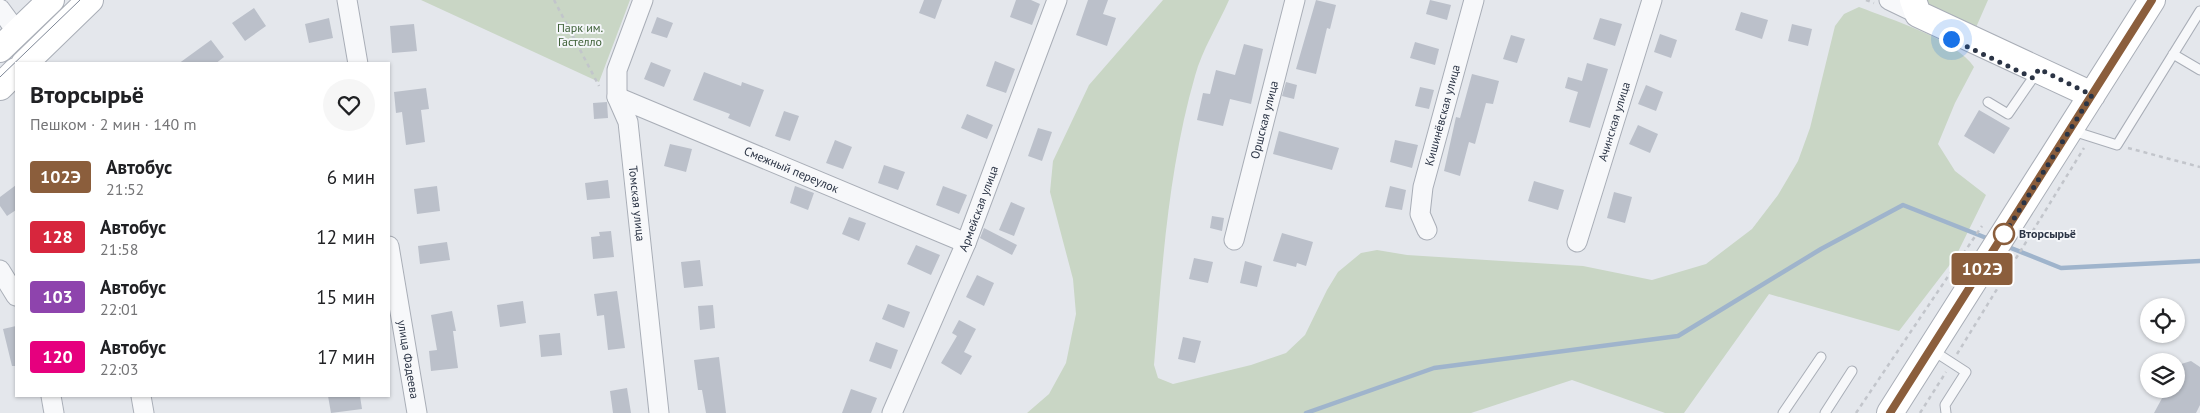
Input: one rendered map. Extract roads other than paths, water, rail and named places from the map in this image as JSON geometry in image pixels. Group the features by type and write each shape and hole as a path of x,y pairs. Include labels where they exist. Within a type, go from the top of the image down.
{"main road":[{"path":"9,41 51,0"},
{"path":"26,62 90,0"},
{"path":"1891,412 1942,356 2081,133 2092,95 2152,0"},
{"path":"1915,7 2092,95"}],"street":[{"path":"348,0 358,62"},
{"name":"Томская улица","path":"643,0 617,70 617,97 628,122 659,413"},
{"name":"Армейская улица","path":"892,413 966,243 1057,0"},
{"name":"Оршская улица","path":"1234,240 1296,0"},
{"name":"Кишинёвская улица","path":"1427,230 1420,214 1423,187 1474,0"},
{"name":"Ачинская улица","path":"1577,242 1652,0"},
{"path":"1883,2 1915,7"},
{"path":"0,9 9,41"},
{"name":"Смежный переулок","path":"617,97 966,243"},
{"name":"улица Фадеева","path":"390,252 417,413"},
{"path":"0,270 15,294"},
{"path":"51,397 54,413"},
{"path":"141,397 144,413"}],"lane":[{"path":"2081,133 2116,145 2200,11"},
{"path":"2173,54 2200,70"},
{"path":"1988,102 2008,114 2039,69"},
{"path":"1942,356 1966,372 1945,405 1946,413"},
{"path":"1783,413 1821,357"},
{"path":"1825,413 1852,371"}],"waterway":[{"path":"1306,413 1434,368 1678,336 1821,249 1903,205 1989,239"},
{"path":"2006,246 2061,268 2200,261"}],"tram line":[{"path":"16,62 80,0"},
{"path":"0,77 15,63"}],"place":[{"name":"Вторсырьё","path":"2004,234"}],"park label":[{"name":"Парк им. Гастелло","path":"580,35"}]}
